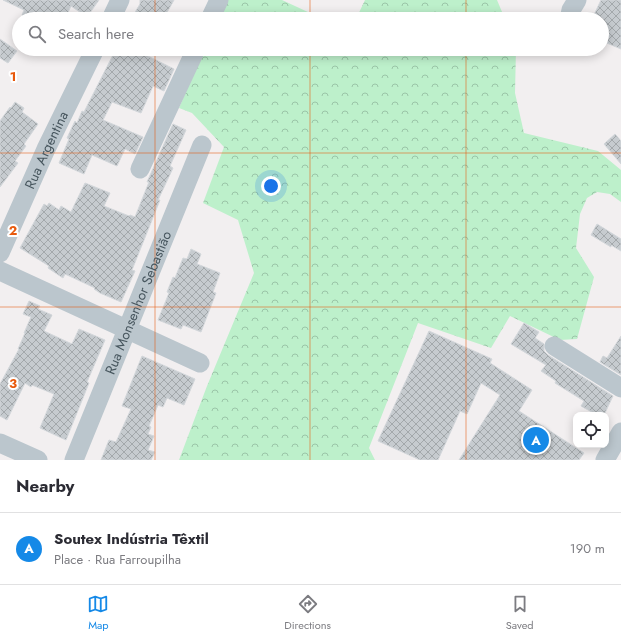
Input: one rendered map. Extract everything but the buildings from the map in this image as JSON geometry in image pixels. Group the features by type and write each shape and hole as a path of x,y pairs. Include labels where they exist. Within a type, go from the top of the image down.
{"street":[{"path":"114,12 120,0"},
{"path":"213,12 219,0"},
{"path":"571,12 577,0"},
{"name":"Rua Argentina","path":"0,253 46,149 92,56"},
{"path":"140,169 193,56"},
{"name":"Rua Monsenhor Sebastião","path":"74,460 202,145"},
{"path":"0,271 200,363"},
{"path":"554,346 621,388"},
{"path":"606,460 621,432"},
{"path":"0,443 38,460"}],"green space":[{"path":"224,0 282,0 308,12 219,12"},
{"path":"365,0 497,0 502,12 359,12"},
{"path":"201,56 516,56 515,93 524,133 598,151 621,170 621,202 610,194 597,192 587,198 580,214 576,248 594,277 577,339 560,340 510,316 491,348 418,323 369,448 375,460 179,460 207,386 254,273 238,220 203,203 224,147 192,113 179,108"}],"place":[{"name":"Soutex Indústria Têxtil","path":"536,440"}]}
